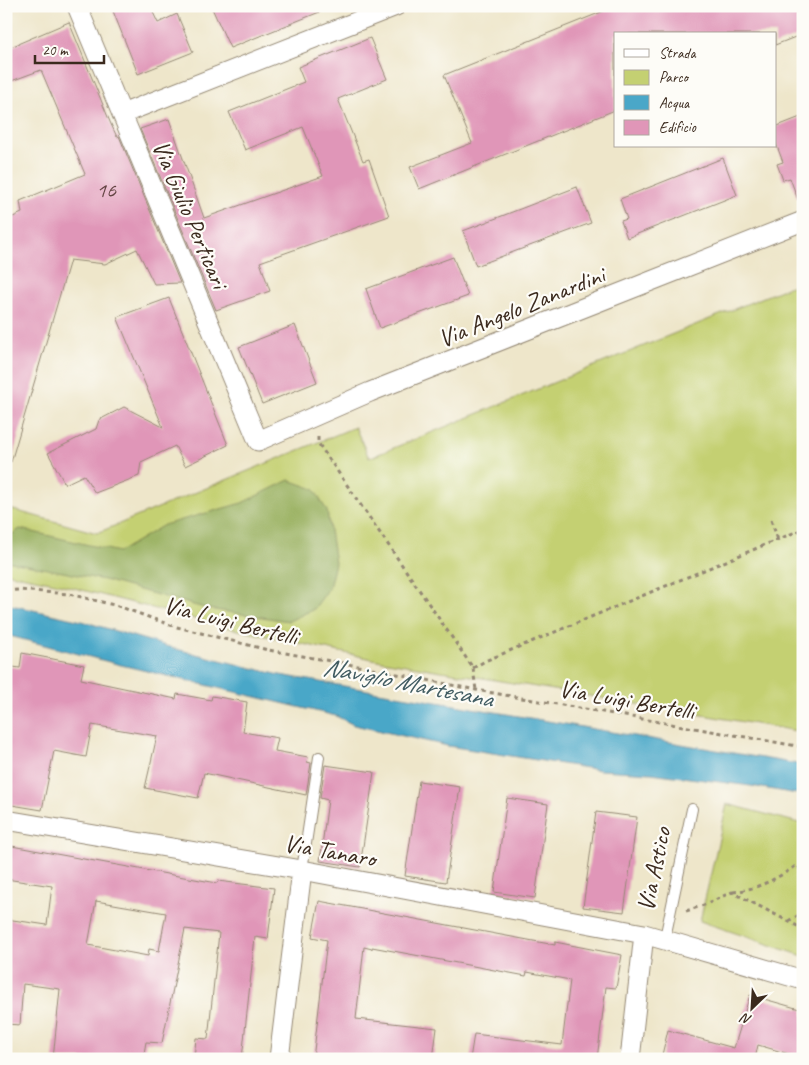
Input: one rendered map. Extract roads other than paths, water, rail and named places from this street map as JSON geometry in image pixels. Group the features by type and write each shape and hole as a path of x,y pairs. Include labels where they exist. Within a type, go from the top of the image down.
{"street":[{"name":"Via Giulio Perticari","path":"76,6 258,441"},
{"path":"122,114 396,6"},
{"name":"Via Angelo Zanardini","path":"258,441 370,392 803,221"},
{"name":"Via Tanaro","path":"6,820 302,870 664,938 803,980"},
{"path":"278,1059 302,870"},
{"name":"Via Astico","path":"630,1059 644,934"}],"lane":[{"path":"302,870 319,756"},
{"name":"Via Astico","path":"664,938 692,810"}],"water":[{"path":"6,604 82,621 176,649 280,675 803,765 803,795 651,773 600,770 448,746 354,725 336,716 117,664 6,635"}],"water label":[{"name":"Naviglio Martesana","path":"408,682"}]}
